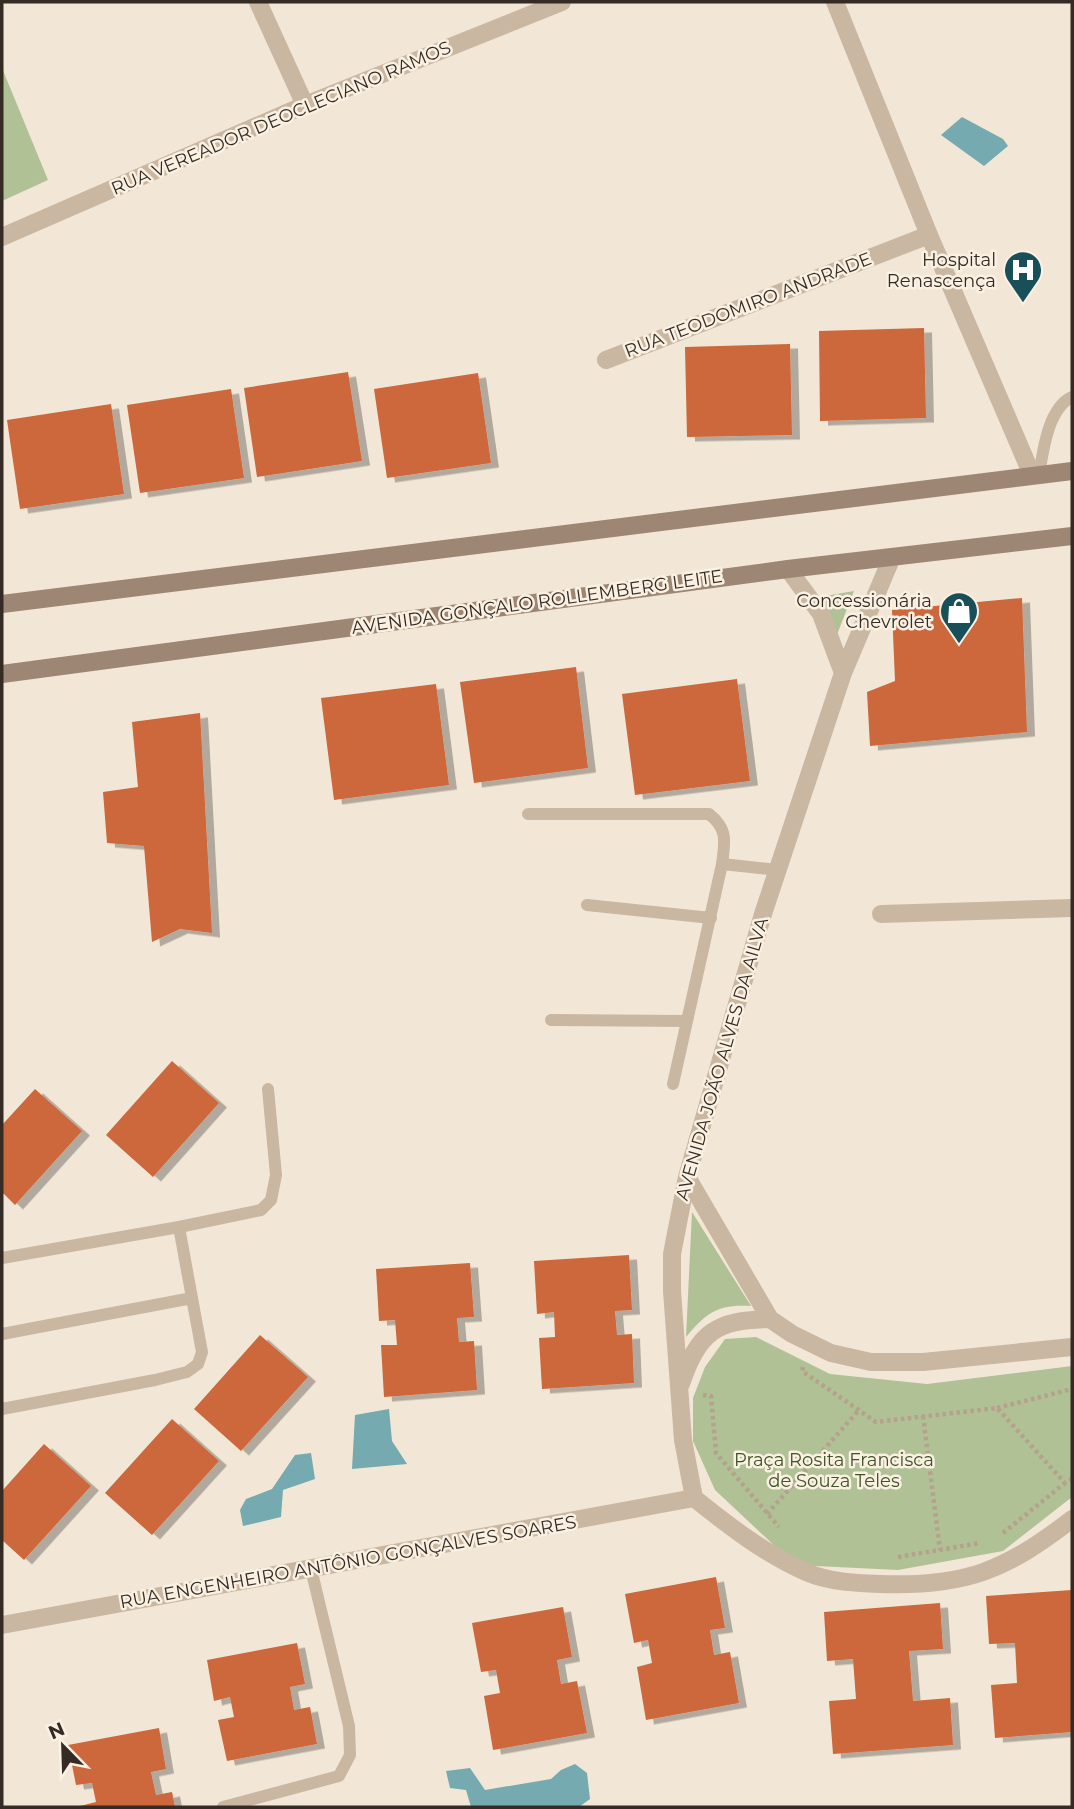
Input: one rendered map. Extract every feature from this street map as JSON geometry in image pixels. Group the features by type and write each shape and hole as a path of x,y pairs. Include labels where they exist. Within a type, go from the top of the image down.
{"main road":[{"path":"2,604 1072,471"},
{"name":"AVENIDA GONÇALO ROLLEMBERG LEITE","path":"2,674 788,569 1072,536"}],"street":[{"path":"258,2 305,105"},
{"name":"RUA VEREADOR DEOCLECIANO RAMOS","path":"2,237 305,105 562,2"},
{"path":"835,2 929,235 1035,475"},
{"name":"RUA TEODOMIRO ANDRADE","path":"606,359 929,235"},
{"name":"AVENIDA JOÃO ALVES DA AILVA","path":"694,1499 683,1440 672,1291 672,1254 687,1177 763,914 843,673 891,557"},
{"path":"788,569 821,614 843,673"},
{"path":"881,914 1072,908"},
{"path":"687,1177 770,1319 831,1353 872,1362 923,1362 1072,1347"},
{"path":"678,1391 692,1354 707,1335 725,1324 770,1319"},
{"path":"694,1499 774,1556 809,1573 845,1583 905,1585 956,1581 992,1570 1020,1557 1072,1519"},
{"name":"RUA ENGENHEIRO ANTÔNIO GONÇALVES SOARES","path":"2,1625 694,1499"}],"lane":[{"path":"1035,475 1046,432 1066,400 1072,397"},
{"path":"528,814 709,814 720,823 725,842 722,864 673,1084"},
{"path":"722,864 778,870"},
{"path":"587,905 711,918"},
{"path":"551,1020 687,1020"},
{"path":"2,1258 261,1210 271,1200 276,1175 268,1089"},
{"path":"2,1409 155,1380 187,1371 198,1364 202,1352 179,1227"},
{"path":"2,1334 192,1298"},
{"path":"223,1807 339,1776 350,1755 349,1726 311,1569"}],"path":[{"path":"809,1343 802,1371 876,1422 997,1408 1072,1389"},
{"path":"678,1391 711,1396 716,1452 786,1535"},
{"path":"997,1408 1065,1483"},
{"path":"767,1514 859,1410"},
{"path":"923,1416 940,1550"},
{"path":"1002,1533 1072,1479"},
{"path":"890,1558 991,1542"}],"green space":[{"path":"2,68 48,180 2,201"},
{"path":"854,591 836,637 819,597"},
{"path":"692,1212 751,1306 730,1306 714,1311 700,1321 686,1337"},
{"name":"Praça Rosita Francisca de Souza Teles","path":"756,1337 830,1374 927,1384 1072,1366 1072,1497 1003,1551 898,1570 795,1565 715,1490 693,1441 693,1398 705,1367 725,1339"}],"water":[{"path":"962,117 1003,139 1008,146 984,166 941,135"},
{"path":"389,1409 392,1441 407,1464 352,1469 355,1415"},
{"path":"311,1453 315,1479 283,1490 281,1517 243,1526 240,1510 246,1499 272,1489 295,1455"},
{"path":"575,1764 587,1773 590,1799 579,1807 471,1807 466,1790 450,1788 446,1771 470,1768 485,1790 551,1779 561,1770"}],"building":[{"path":"924,328 926,418 820,421 819,331"},
{"path":"790,344 792,435 687,437 685,347"},
{"path":"348,372 362,461 257,477 244,388"},
{"path":"478,373 491,463 387,478 374,389"},
{"path":"231,389 244,478 140,493 127,405"},
{"path":"111,404 124,494 20,509 7,420"},
{"name":"Concessionária Chevrolet","path":"1022,598 1027,732 870,746 867,692 895,681 892,610"},
{"path":"576,667 588,768 474,783 460,682"},
{"path":"737,679 750,781 635,795 622,694"},
{"path":"436,684 449,785 334,800 321,698"},
{"path":"200,713 212,933 180,929 152,942 144,846 107,843 103,792 138,787 132,722"},
{"path":"172,1061 219,1103 153,1177 106,1135"},
{"path":"35,1089 82,1131 15,1205 2,1192 2,1125"},
{"path":"629,1255 632,1310 615,1311 617,1335 632,1334 634,1383 542,1389 539,1338 555,1337 554,1312 537,1314 534,1261"},
{"path":"470,1263 474,1317 457,1318 459,1342 474,1341 477,1390 384,1397 381,1345 397,1345 395,1320 379,1321 376,1269"},
{"path":"260,1335 308,1377 241,1451 194,1409"},
{"path":"172,1419 219,1461 152,1535 105,1493"},
{"path":"44,1444 91,1486 24,1560 2,1540 2,1491"},
{"path":"716,1577 725,1628 710,1630 714,1655 730,1652 739,1703 646,1720 637,1667 652,1663 648,1640 634,1643 625,1594"},
{"path":"1072,1590 1072,1732 995,1738 991,1685 1017,1683 1015,1643 989,1644 986,1596"},
{"path":"940,1603 943,1649 909,1651 913,1701 950,1698 953,1745 833,1754 829,1701 856,1699 853,1659 827,1661 824,1612"},
{"path":"563,1607 572,1657 557,1660 561,1684 577,1681 587,1733 493,1750 484,1696 500,1693 496,1670 481,1672 472,1623"},
{"path":"297,1643 305,1684 290,1687 294,1710 310,1707 317,1744 227,1761 218,1720 234,1717 230,1697 214,1701 207,1660"},
{"path":"159,1728 166,1769 151,1772 156,1795 172,1792 175,1807 76,1807 96,1802 92,1783 76,1785 68,1745"}],"place":[{"name":"Hospital Renascença","path":"1023,304"},
{"name":"Concessionária Chevrolet","path":"959,645"}]}
